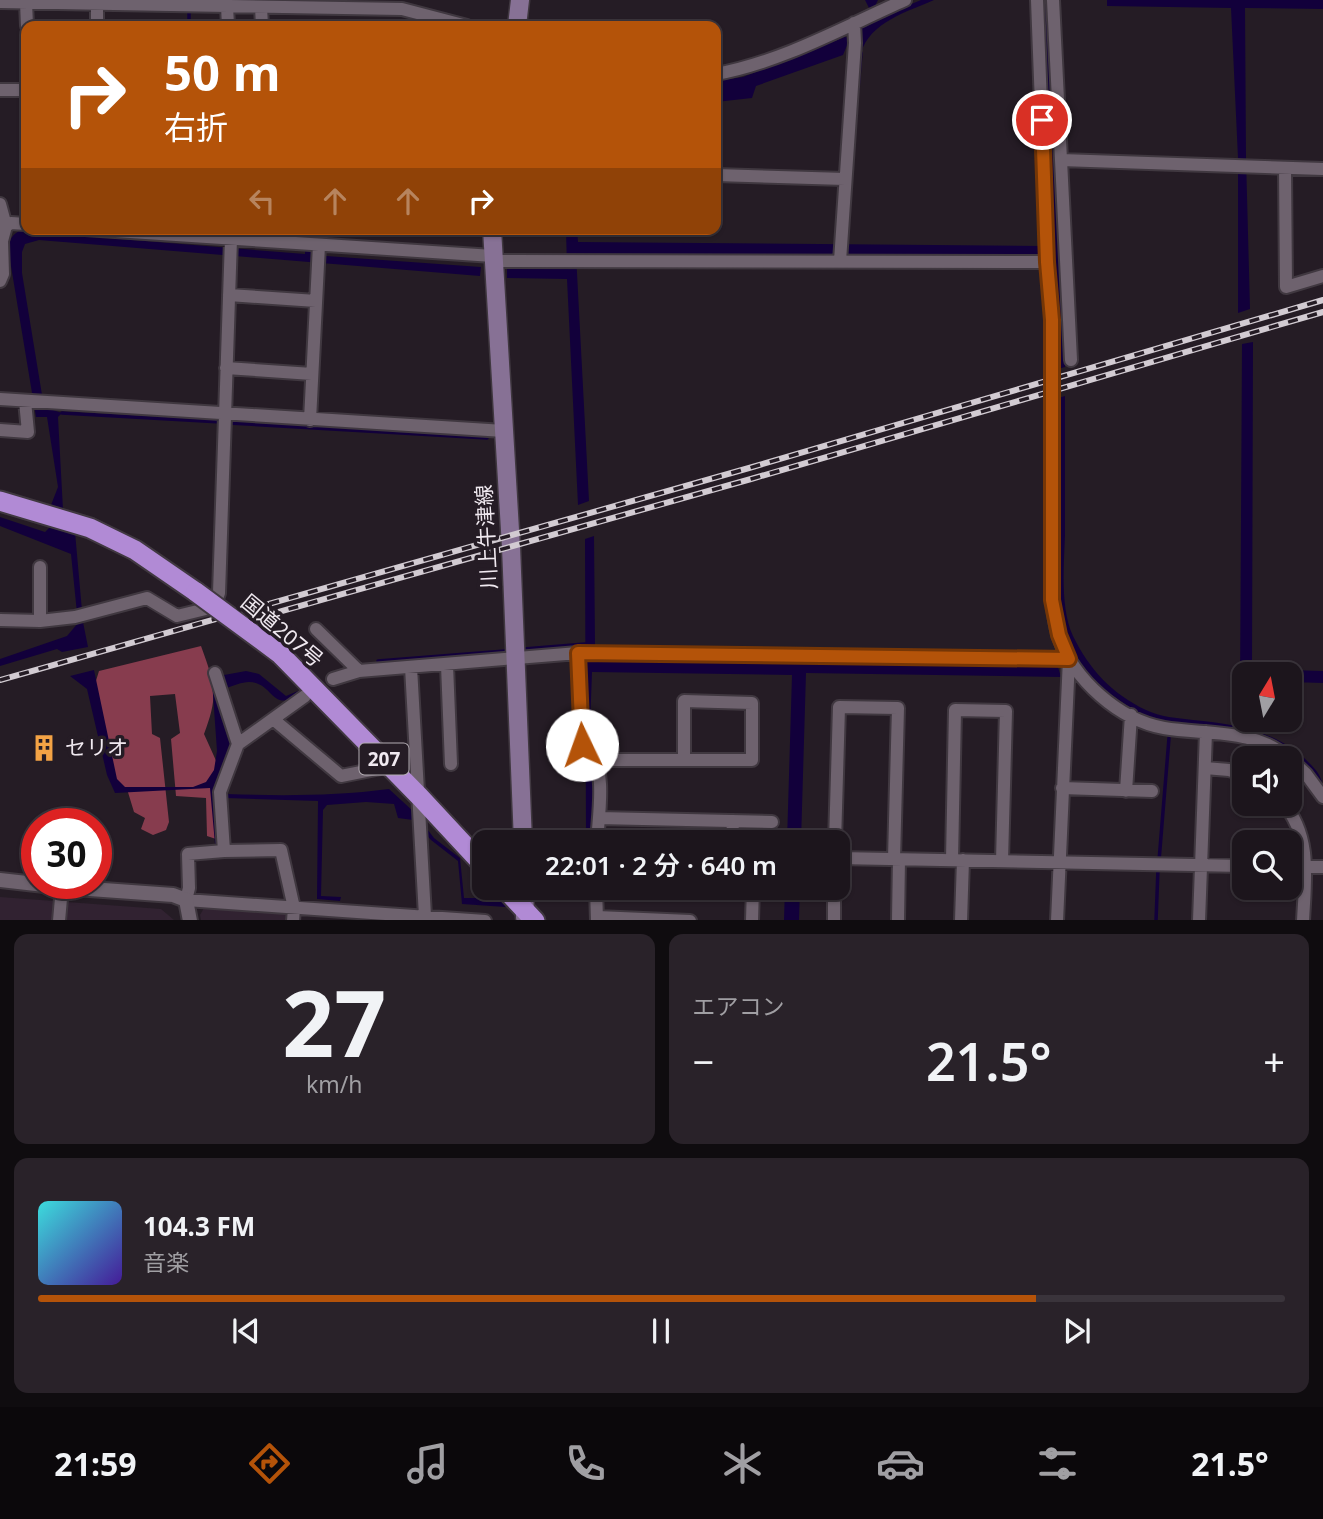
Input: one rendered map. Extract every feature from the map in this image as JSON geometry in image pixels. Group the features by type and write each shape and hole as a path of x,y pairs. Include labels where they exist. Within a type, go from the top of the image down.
{"highway":[{"name":"国道207号","path":"0,500 90,528 135,550 280,654 391,766 472,853"},
{"path":"512,900 525,918"}],"main road":[{"path":"518,21 520,0"},
{"name":"川上牛津線","path":"492,235 522,830"},
{"path":"524,900 525,918"}],"street":[{"path":"721,73 742,69 857,29 886,6 905,0"},
{"path":"1037,0 1052,331 1052,600 1059,635 1069,659 1100,696 1145,723 1163,728 1235,735 1267,746"},
{"path":"1053,0 1071,360"},
{"path":"0,2 402,9 448,21"},
{"path":"26,2 27,21"},
{"path":"97,4 97,21"},
{"path":"227,6 228,21"},
{"path":"261,7 262,21"},
{"path":"839,261 857,29"},
{"path":"0,90 21,90"},
{"path":"1061,160 1323,169"},
{"path":"1285,168 1286,286 1323,276"},
{"path":"721,174 845,179"},
{"path":"0,204 6,226 2,241 3,274 0,281"},
{"path":"6,226 11,223 21,224"},
{"path":"183,235 231,239 272,236 319,246 493,259 1047,262"},
{"path":"0,620 40,621 80,616 147,598 177,616 214,607 219,593 231,239"},
{"path":"310,420 319,246"},
{"path":"229,295 316,301"},
{"path":"226,368 312,374"},
{"path":"0,399 224,421 310,420 504,431"},
{"path":"0,430 28,432 28,401"},
{"path":"40,567 40,621"},
{"path":"316,629 359,671"},
{"path":"333,679 359,671 578,653 1069,659"},
{"path":"578,653 582,745 590,746 597,760 598,830"},
{"path":"1057,920 1069,659"},
{"path":"447,665 451,764"},
{"path":"411,667 425,916"},
{"path":"215,673 238,744"},
{"path":"224,851 220,792 238,744 305,696"},
{"path":"597,760 684,760 752,760 752,703 684,701 684,760"},
{"path":"835,830 839,707 898,708 898,920"},
{"path":"961,920 957,860 955,710 1006,711 1002,861"},
{"path":"1126,791 1131,715"},
{"path":"273,719 341,776 391,766"},
{"path":"1199,920 1206,732"},
{"path":"1205,768 1232,771"},
{"path":"1302,770 1323,797"},
{"path":"1062,788 1152,791"},
{"path":"1291,816 1299,830 1305,855 1303,920"},
{"path":"598,818 772,822"},
{"path":"733,821 733,830"},
{"path":"190,920 186,900 189,888 188,854 224,851 281,850 294,914"},
{"path":"850,858 1232,866"},
{"path":"1305,867 1323,867"},
{"path":"0,880 21,882"},
{"path":"112,891 173,895 186,900 294,914 425,916 485,920"},
{"path":"59,920 61,899"},
{"path":"596,900 597,919 690,920"},
{"path":"752,920 753,900"},
{"path":"834,900 834,920"}],"shaded area":[{"path":"865,0 878,0 876,19 921,0 934,0 881,26 872,33 861,53 859,38 848,43 843,55 756,86 752,98 721,101 721,80 743,77 845,37 850,38 868,23 869,8"},
{"path":"1043,0 1049,0 1065,367 1058,369"},
{"path":"1107,0 1323,0 1323,9 1245,8 1250,309 1238,313 1238,158 1231,8 1107,6"},
{"path":"19,231 21,235 69,235 305,254 306,235 313,235 312,255 481,267 480,276 39,240 25,244 22,252 22,273 44,407 62,413 58,417 63,510 51,505 58,487 47,417 36,417 9,254 13,236"},
{"path":"566,235 577,235 578,242 1041,246 1040,255 576,254 589,501 578,505 567,279 507,278 507,269 567,268"},
{"path":"1253,342 1252,662 1240,662 1242,344"},
{"path":"1065,396 1064,600 1073,636 1086,659 1112,688 1151,712 1232,725 1232,732 1258,732 1288,746 1262,746 1144,717 1103,689 1082,667 1065,636 1057,594 1058,398"},
{"path":"0,517 45,532 52,525 75,532 83,622 88,647 62,652 57,649 0,666 0,659 67,636 78,623 71,554 0,526"},
{"path":"594,536 595,646 590,647 590,659 1058,667 1061,677 806,673 801,830 787,830 792,675 592,672 589,754 595,775 592,830 586,830 585,539"},
{"path":"201,646 213,690 212,709 204,734 218,765 216,839 207,836 206,798 176,796 171,739 180,733 175,694 150,696 152,734 160,738 169,822 166,830 153,835 141,829 145,818 134,812 127,789 113,780 95,684 99,671"},
{"path":"94,670 117,779 125,787 193,787 206,782 214,770 217,751 212,681 215,679 231,742 218,844 215,844 210,788 115,793 107,775 87,689 70,676"},
{"path":"1302,670 1323,671 1323,683 1302,682"},
{"path":"246,671 259,674 286,696 298,691 299,694 283,701 257,683 240,683 226,688 224,675"},
{"path":"1302,756 1319,775 1323,791 1302,769"},
{"path":"389,789 414,812 434,838 460,858 464,898 501,900 506,907 462,904 458,861 431,840 413,820 398,818 394,804 366,802 327,805 323,810 321,896 341,897 340,901 317,899 318,801 226,798 226,794 348,793"},
{"path":"0,897 161,909 174,920 0,920"},
{"path":"785,900 800,900 799,920 784,920"},
{"path":"204,908 288,914 288,920 201,920 200,915"}],"waterway":[{"path":"189,11 189,21"},
{"path":"858,89 861,53"},
{"path":"62,413 221,422"},
{"path":"229,423 487,438"},
{"path":"524,649 585,644"},
{"path":"378,661 505,651"},
{"path":"1159,861 1169,738"},
{"path":"1156,920 1158,869"}],"railway":[{"path":"0,680 749,468 1323,300"},
{"path":"250,620 751,479 1323,312"}],"place":[{"name":"セリオ","path":"44,748"}],"route":[{"path":"582,745 578,653 1069,659 1059,635 1052,600 1052,320 1042,120"}]}
